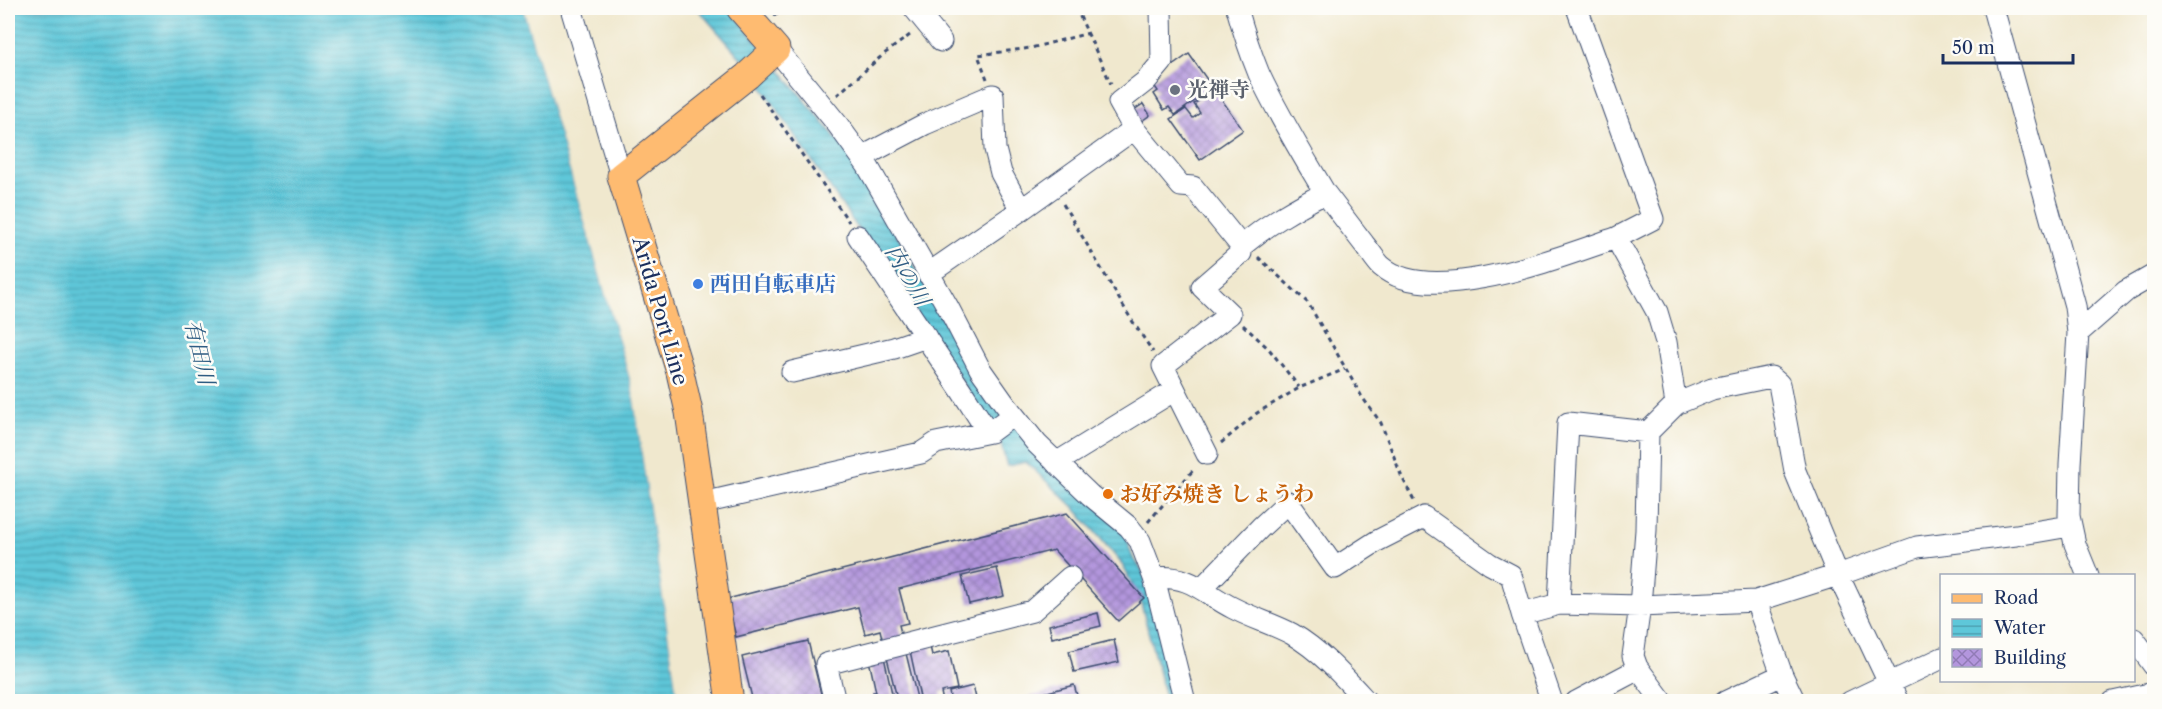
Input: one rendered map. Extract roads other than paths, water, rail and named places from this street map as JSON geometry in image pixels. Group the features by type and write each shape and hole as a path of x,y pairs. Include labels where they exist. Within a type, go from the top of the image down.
{"main road":[{"path":"621,176 748,75 773,52 740,8"},
{"name":"Arida Port Line","path":"621,176 680,372 691,423 730,702"}],"street":[{"path":"572,8 621,176"},
{"path":"1161,8 1162,62 1146,81 1119,102 1134,129 1181,186 1192,187 1242,245"},
{"path":"1237,8 1259,73 1282,120 1325,193 1381,265 1395,274 1424,282 1442,283 1480,279 1550,260 1616,238 1653,219 1577,8"},
{"path":"1993,8 2071,290 2078,333 2070,464 2070,526 2087,574"},
{"path":"920,15 941,41"},
{"path":"773,52 823,107 862,157 980,369 1012,417 1056,463 1129,527 1136,536 1146,553 1154,578 1185,702"},
{"path":"862,157 936,119 993,95 997,157 1001,173 1021,210"},
{"path":"928,274 1134,129"},
{"path":"1207,454 1162,366 1230,314 1202,287 1241,253 1242,245 1272,221 1325,193"},
{"path":"858,236 989,432"},
{"path":"1616,238 1657,312 1666,342 1676,404"},
{"path":"2078,333 2120,296 2154,275"},
{"path":"792,372 894,348 926,337"},
{"path":"1663,702 1637,668 1633,656 1640,606 1646,530 1648,432 1676,404 1712,389 1771,377 1779,384 1795,471 1838,575 1893,692"},
{"path":"1056,463 1174,390"},
{"path":"703,503 921,453 936,443 989,432 1012,417"},
{"path":"1559,604 1568,423 1648,432"},
{"path":"1202,588 1288,502 1335,568 1377,541 1424,517 1490,564 1511,575 1552,702"},
{"path":"1522,614 1559,604 1640,606 1756,601 1917,547 2070,526"},
{"path":"835,702 826,664 1032,611 1070,577"},
{"path":"1154,578 1175,577 1202,588 1231,607 1280,628 1302,641 1338,670 1367,702"},
{"path":"1756,601 1782,675 1795,702"},
{"path":"2135,642 2154,666"},
{"path":"1851,702 1893,692 1940,659"},
{"path":"1576,702 1629,675 1637,668"},
{"path":"1725,702 1782,675"},
{"path":"2113,702 2154,693"}],"water":[{"name":"有田川","path":"8,8 523,8 632,386 678,701 8,701"},
{"name":"内の川","path":"697,8 729,8 859,166 972,371 1124,532 1132,556 1143,572 1180,701 1166,701 1140,599 1122,564 1074,507 1026,462 1007,466 1001,444 972,397 747,65"}],"place":[{"name":"光禅寺","path":"1175,90"},
{"name":"西田自転車店","path":"698,284"},
{"name":"お好み焼き しょうわ","path":"1108,494"}]}
